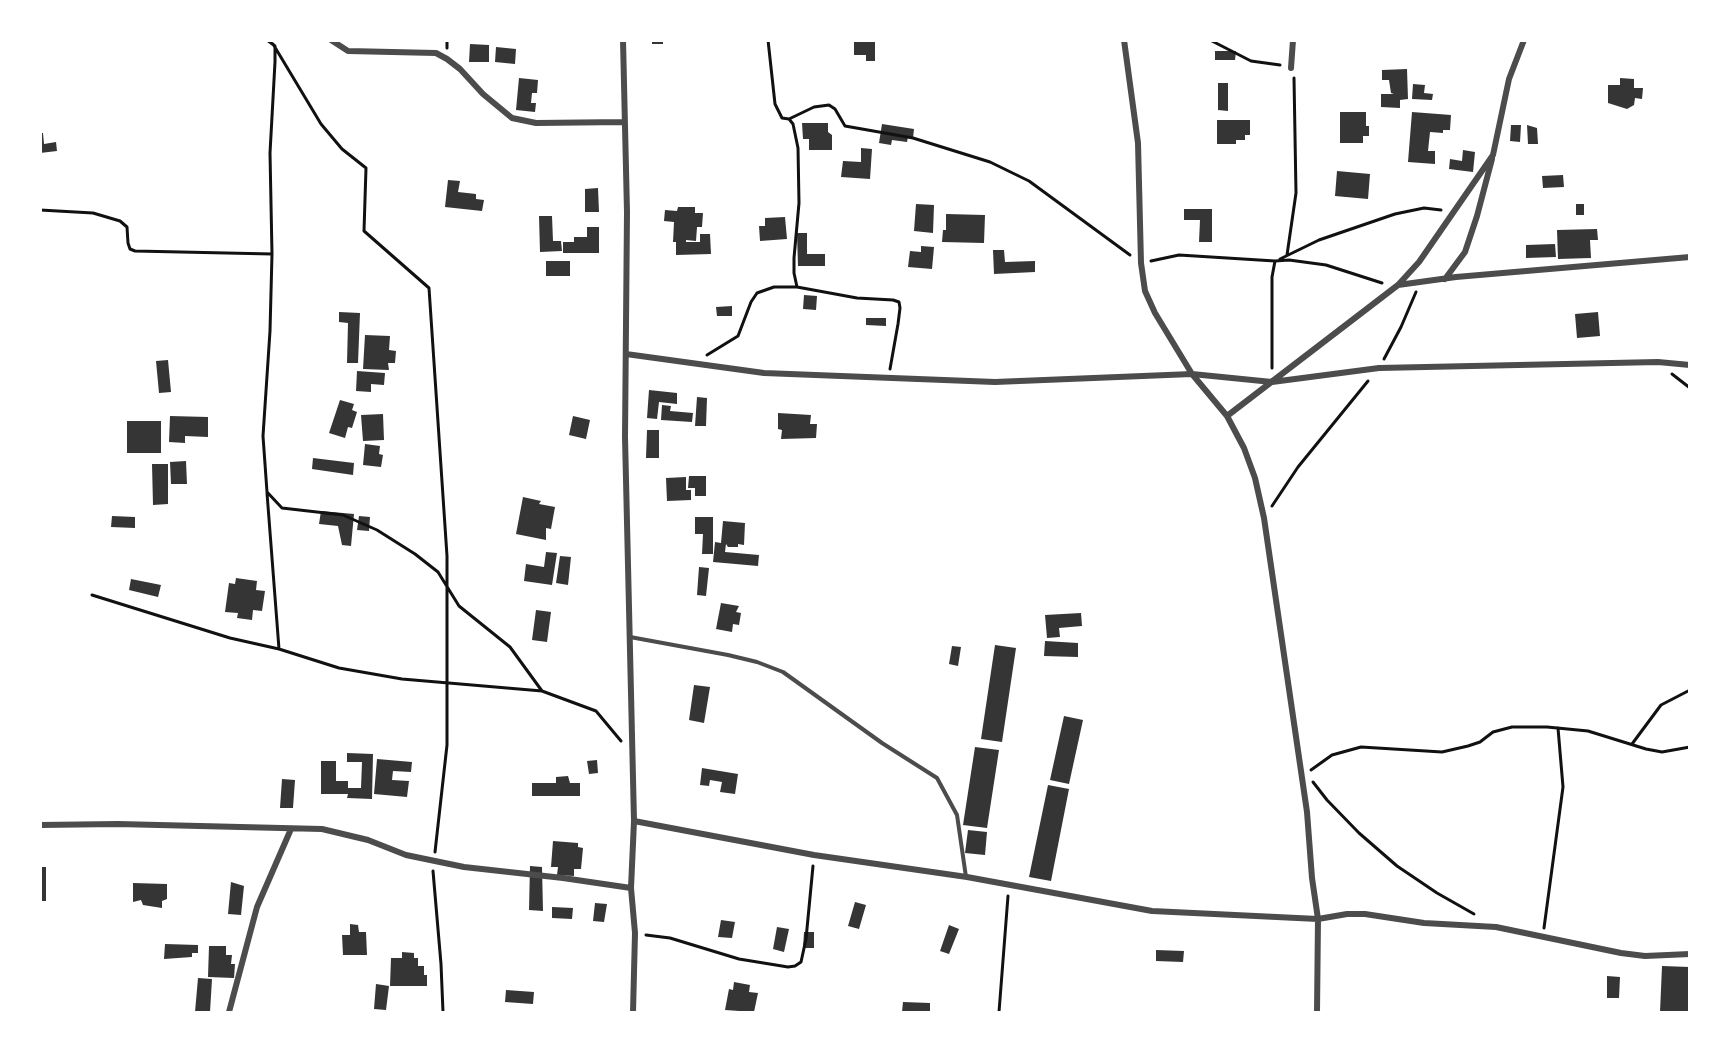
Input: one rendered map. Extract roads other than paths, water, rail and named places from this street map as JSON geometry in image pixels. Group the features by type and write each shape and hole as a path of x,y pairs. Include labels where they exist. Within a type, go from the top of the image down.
{"street":[{"path":"332,40 348,51 436,53 460,69 483,94 512,118 536,123 624,122"},
{"path":"623,40 627,223 625,437 634,821 633,1012"},
{"path":"1124,40 1138,143 1141,263 1145,291 1155,313 1192,374 1227,416 1244,448 1256,478 1264,518 1307,812 1318,919 1317,1012"},
{"path":"1291,68 1293,40"},
{"path":"1444,279 1465,252 1493,155 1509,79 1524,40"},
{"path":"1227,416 1398,285 1419,262 1493,155"},
{"path":"1398,285 1689,258"},
{"path":"626,354 764,373 995,382 1192,374 1272,381 1379,368 1658,362 1689,365"},
{"path":"634,821 814,855 966,877 1152,911 1318,919 1347,914 1365,914 1424,923 1496,927 1645,956 1689,954"},
{"path":"40,825 118,824 322,829 368,840 405,855 464,867 632,888"},
{"path":"229,1012 257,907 291,829"}],"lane":[{"path":"629,637 728,655 757,662 783,672 882,743 937,778 957,815 966,877"}]}
